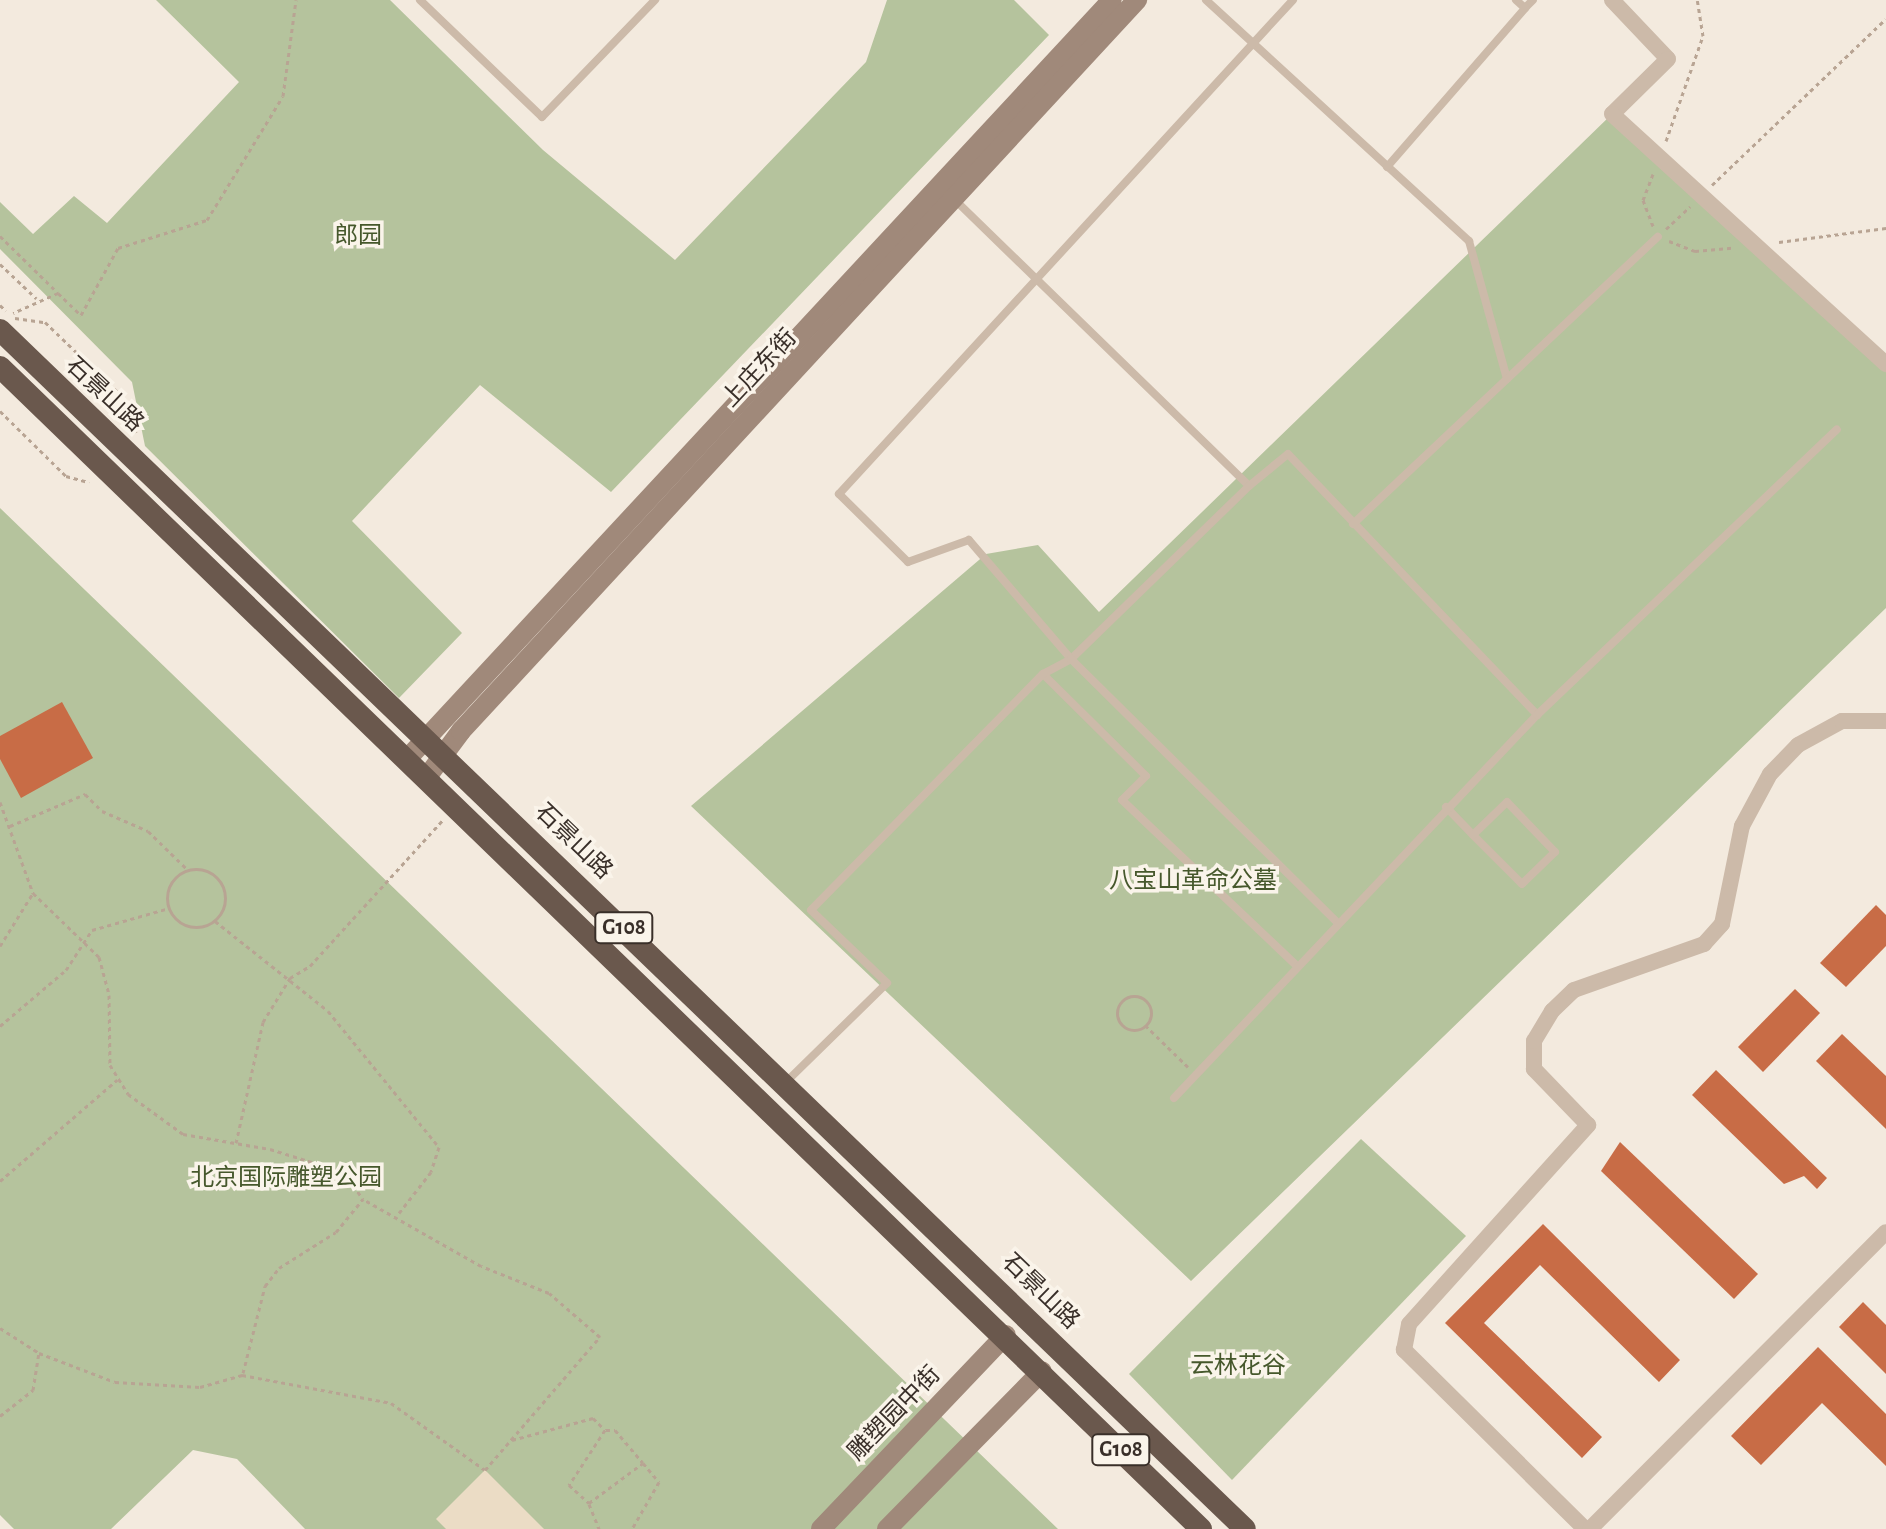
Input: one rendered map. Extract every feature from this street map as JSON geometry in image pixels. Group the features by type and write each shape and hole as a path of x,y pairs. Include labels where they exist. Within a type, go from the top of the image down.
{"highway":[{"name":"石景山路","path":"0,330 1245,1529"},
{"name":"G108","path":"0,367 1006,1335 1201,1529"}],"main road":[{"name":"上庄东街","path":"427,777 444,759 461,731 948,192 1112,0"},
{"name":"上庄东街","path":"408,758 948,192 1137,0"},
{"name":"雕塑园中街","path":"821,1529 1006,1335"},
{"path":"887,1529 1042,1371"}],"street":[{"path":"1612,0 1668,59 1612,114 1886,364"},
{"path":"1886,721 1842,721 1798,745 1770,774 1742,826 1722,924 1704,944 1574,990 1552,1011 1534,1041 1534,1069 1588,1125 1409,1324 1404,1350 1588,1529 1886,1232"}],"lane":[{"path":"420,0 542,117 655,0"},
{"path":"1206,0 1469,241 1507,379"},
{"path":"1293,0 839,494 908,562 969,540 1071,659 1338,923"},
{"path":"1516,0 1525,8"},
{"path":"1387,167 1533,0"},
{"path":"948,192 1249,486"},
{"path":"1353,524 1658,237"},
{"path":"1174,1098 1446,807 1537,715 1837,429"},
{"path":"785,1083 887,983 811,910 1043,674 1071,659 1249,486 1288,454 1537,715"},
{"path":"1043,674 1146,776 1122,800 1297,966"},
{"path":"1446,807 1473,835 1522,884 1555,852 1507,802 1473,835"}],"path":[{"path":"0,236 81,315 118,248 207,220 283,96 296,0"},
{"path":"1697,0 1703,36 1643,200 1658,237 1695,251 1886,228"},
{"path":"1658,237 1886,19"},
{"path":"0,264 36,298"},
{"path":"0,305 21,312 36,298 58,293"},
{"path":"0,317 45,322 126,400 144,467"},
{"path":"0,411 66,476 95,484"},
{"path":"10,826 85,794 102,811 148,831 188,870"},
{"path":"0,802 33,893 89,943 107,982 117,1080 172,1128 344,1172 363,1199 398,1214 481,1266 549,1293 600,1337 485,1470 391,1403 242,1375 200,1387 115,1382 39,1353 0,1328"},
{"path":"236,1143 263,1022 290,978 310,966 456,806"},
{"path":"188,870 208,871 222,885 225,904 215,921 189,926 169,908 172,882 188,870"},
{"path":"0,946 1,938 33,893"},
{"path":"0,1026 48,989 89,943 92,930 105,923 169,908"},
{"path":"215,921 246,952 290,978 328,1011 439,1147 431,1172 398,1214"},
{"path":"1145,1025 1147,1002 1123,1000 1121,1024 1145,1025 1196,1074"},
{"path":"0,1181 117,1080"},
{"path":"242,1375 265,1286 279,1268 336,1232 363,1199"},
{"path":"0,1416 33,1390 39,1353"},
{"path":"510,1440 593,1418 605,1430 615,1430 659,1482 632,1529"},
{"path":"599,1529 589,1503 569,1485 605,1430"},
{"path":"589,1503 643,1463"}],"green space":[{"name":"郎园","path":"156,0 390,0 543,150 675,260 866,62 887,0 1014,0 1049,35 611,492 480,385 352,521 462,633 399,698 145,446 132,382 0,249 0,202 33,234 74,196 107,223 239,82"},
{"name":"八宝山革命公墓","path":"1612,114 1886,364 1886,608 1191,1281 691,806 986,554 1038,545 1099,612"},
{"name":"北京国际雕塑公园","path":"0,508 1058,1529 305,1529 237,1459 193,1450 111,1529 14,1529 0,1515"},
{"name":"云林花谷","path":"1361,1139 1466,1236 1232,1480 1129,1374"}],"shaded area":[{"path":"485,1470 544,1529 446,1529 436,1519"}],"building":[{"path":"62,702 93,758 21,798 0,759 0,736"},
{"path":"1876,905 1886,915 1886,946 1846,987 1820,963"},
{"path":"1795,989 1820,1013 1763,1072 1738,1047"},
{"path":"1842,1034 1886,1076 1886,1129 1816,1061"},
{"path":"1716,1070 1827,1178 1817,1189 1804,1176 1784,1184 1692,1095"},
{"path":"1620,1142 1758,1274 1734,1299 1601,1171"},
{"path":"1543,1224 1680,1360 1659,1382 1540,1265 1484,1323 1602,1437 1582,1458 1445,1323"},
{"path":"1863,1302 1886,1325 1886,1374 1839,1327"},
{"path":"1818,1347 1886,1414 1886,1466 1822,1403 1761,1465 1731,1436"}]}
